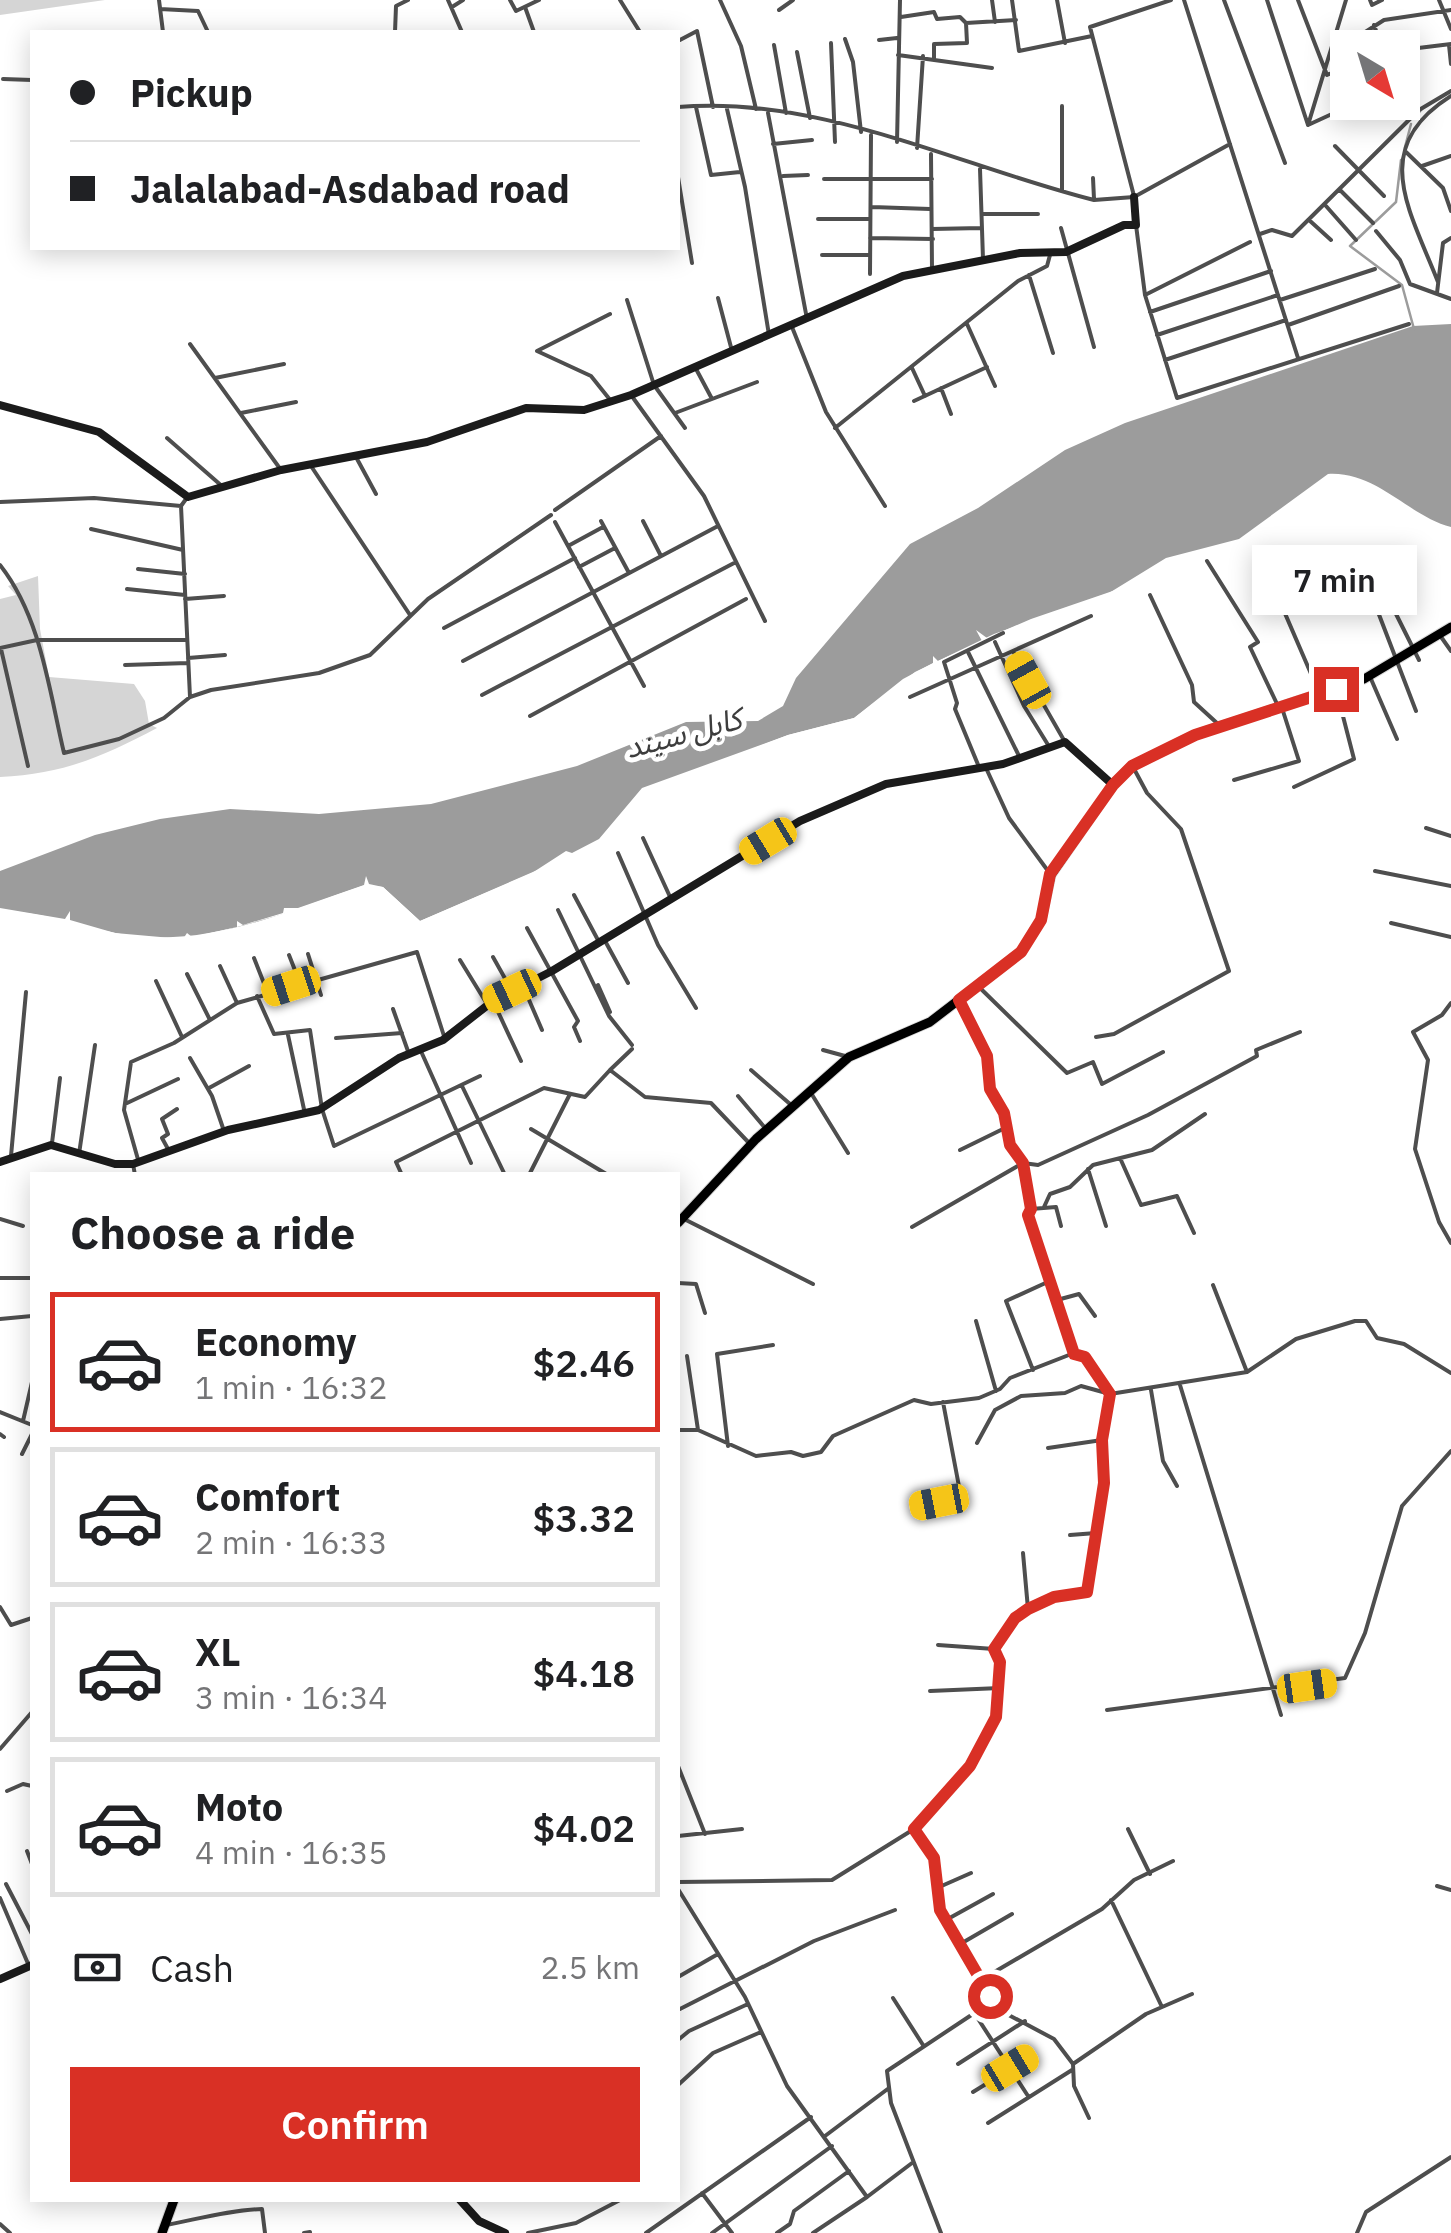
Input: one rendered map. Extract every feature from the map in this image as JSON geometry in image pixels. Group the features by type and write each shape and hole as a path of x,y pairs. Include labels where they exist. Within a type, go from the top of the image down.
{"main road":[{"path":"680,1218 750,1144 850,1057 912,1033 979,987 1021,952 1036,932 1050,874 1113,785 1132,766 1222,727 1369,676 1451,627"},
{"path":"164,2229 173,2202"}],"street":[{"path":"159,0 163,30"},
{"path":"394,30 396,6 407,0"},
{"path":"448,0 461,30"},
{"path":"452,7 464,0"},
{"path":"510,0 516,11 538,0"},
{"path":"620,0 639,30"},
{"path":"720,0 741,46 756,111"},
{"path":"780,10 793,0"},
{"path":"898,142 900,0"},
{"path":"992,0 995,22"},
{"path":"1012,0 1019,50 1092,36"},
{"path":"1057,0 1065,43"},
{"path":"1171,0 1090,27 1134,197 1145,295 1177,398 1409,324"},
{"path":"1184,0 1298,358"},
{"path":"1224,0 1286,163"},
{"path":"1266,0 1308,125"},
{"path":"1298,0 1327,75"},
{"path":"1338,30 1346,0"},
{"path":"1370,0 1372,5 1382,0"},
{"path":"1439,0 1448,11 1451,29"},
{"path":"525,7 533,30"},
{"path":"160,9 198,11 207,30"},
{"path":"1367,30 1374,25 1448,11"},
{"path":"901,17 934,12 937,19 960,18 966,23 1016,20"},
{"path":"934,58 934,44 967,43 966,23"},
{"path":"1374,25 1376,30"},
{"path":"680,39 696,31 713,109"},
{"path":"879,40 897,38"},
{"path":"845,39 853,62 861,132"},
{"path":"831,43 835,142"},
{"path":"774,45 786,113"},
{"path":"1420,48 1450,45 1451,64"},
{"path":"796,52 810,118"},
{"path":"897,55 992,68"},
{"path":"916,148 922,56"},
{"path":"1308,125 1330,59"},
{"path":"3,79 30,80"},
{"path":"1259,235 1272,230 1292,236 1419,110 1451,93"},
{"path":"1438,282 1399,182 1421,114 1451,93"},
{"path":"1062,106 1062,192"},
{"path":"680,107 768,111 837,124 1094,200 1134,197 1230,144"},
{"path":"696,107 710,175 741,172"},
{"path":"727,109 770,336"},
{"path":"768,111 806,320"},
{"path":"1308,125 1330,115"},
{"path":"870,274 871,135"},
{"path":"774,144 812,140"},
{"path":"1335,146 1384,196"},
{"path":"1406,152 1443,188 1451,211"},
{"path":"932,153 932,268"},
{"path":"1422,166 1451,156"},
{"path":"980,168 983,260"},
{"path":"782,176 808,175"},
{"path":"1093,178 1094,200"},
{"path":"824,180 932,179"},
{"path":"680,189 692,263"},
{"path":"1340,190 1373,224"},
{"path":"1324,204 1356,240"},
{"path":"872,207 930,208"},
{"path":"982,214 1038,214"},
{"path":"818,218 870,219"},
{"path":"1309,220 1331,240"},
{"path":"190,697 181,506 188,497 281,470 427,442 526,408 584,410 632,395 903,276 1020,253 1066,252 1124,225 1136,225"},
{"path":"932,229 982,228"},
{"path":"1061,228 1094,347"},
{"path":"1376,231 1400,260 1410,284 1451,298"},
{"path":"870,238 933,239"},
{"path":"1437,293 1443,244 1451,238"},
{"path":"1145,295 1250,242"},
{"path":"822,254 869,255"},
{"path":"835,428 1029,275 1047,266 1050,255"},
{"path":"1157,335 1375,269"},
{"path":"1150,312 1271,271"},
{"path":"1029,275 1053,352"},
{"path":"1165,360 1400,286"},
{"path":"718,298 732,352"},
{"path":"627,300 654,385 685,428"},
{"path":"610,314 536,351 592,376 611,401"},
{"path":"967,324 995,386"},
{"path":"792,326 835,428 886,506"},
{"path":"190,344 281,470"},
{"path":"215,378 284,364"},
{"path":"696,367 712,397"},
{"path":"914,401 987,367"},
{"path":"912,368 925,396"},
{"path":"674,412 757,382"},
{"path":"941,388 951,414"},
{"path":"632,395 704,496 765,621"},
{"path":"241,413 296,402"},
{"path":"0,405 99,432 188,497"},
{"path":"0,565 19,589 37,640 64,753 119,739 164,718 190,697 341,668 382,646 410,616 458,576 661,436"},
{"path":"167,438 223,487"},
{"path":"356,457 376,494"},
{"path":"311,466 410,616"},
{"path":"0,502 94,498 181,506"},
{"path":"555,522 644,686"},
{"path":"643,522 661,556"},
{"path":"568,546 602,524 629,573"},
{"path":"463,662 718,526"},
{"path":"91,529 183,550"},
{"path":"579,567 615,548"},
{"path":"444,628 574,558"},
{"path":"1262,560 1320,695"},
{"path":"482,695 736,562"},
{"path":"1207,562 1258,642 1250,648 1280,708 1299,760 1234,780"},
{"path":"138,570 185,574"},
{"path":"127,589 185,597 224,596"},
{"path":"1150,596 1192,684 1194,702 1222,727"},
{"path":"530,716 746,599"},
{"path":"1392,604 1419,660"},
{"path":"1378,612 1416,711"},
{"path":"910,696 1091,616"},
{"path":"1003,633 944,662 955,709 982,767 1009,818 1050,874"},
{"path":"1440,634 1451,651"},
{"path":"28,766 0,648 37,640 186,640"},
{"path":"995,642 1050,748"},
{"path":"968,652 1020,758"},
{"path":"1014,653 1065,742 1113,785"},
{"path":"124,666 225,655"},
{"path":"1369,676 1397,739"},
{"path":"1294,787 1354,759 1336,689"},
{"path":"0,1162 10,1162 32,1148 52,1145 79,1155 136,1164 224,1131 322,1109 409,1054 444,1038 490,1002 552,971 800,822 886,784 982,767 1065,742"},
{"path":"1096,1037 1114,1034 1229,971 1182,829 1147,793 1132,766"},
{"path":"1426,828 1451,836"},
{"path":"643,838 671,899"},
{"path":"618,853 680,986 696,1008"},
{"path":"1375,871 1451,886"},
{"path":"574,894 628,983"},
{"path":"401,1172 396,1162 544,1088 585,1097 632,1047 609,1016 610,1010 558,910 580,954"},
{"path":"1391,923 1451,937"},
{"path":"527,928 578,1021 574,1026 580,1040"},
{"path":"135,1172 125,1104 131,1062 182,1038 237,1003 417,952 444,1038"},
{"path":"308,954 321,995"},
{"path":"289,956 300,983"},
{"path":"493,957 512,991"},
{"path":"254,958 268,993"},
{"path":"460,960 490,1002 521,1060"},
{"path":"220,966 237,1003"},
{"path":"187,974 210,1020"},
{"path":"156,980 182,1038"},
{"path":"523,986 542,1030"},
{"path":"979,987 1067,1073 1093,1062 1102,1084 1163,1052"},
{"path":"10,1162 26,992"},
{"path":"257,996 274,1034 286,1030 306,1114"},
{"path":"959,1000 987,1056 986,1074 1004,1113 1010,1145 1023,1163 1031,1209 1028,1215 1074,1354"},
{"path":"1451,1003 1442,1015 1413,1032 1428,1060 1415,1149 1439,1222 1451,1243"},
{"path":"393,1009 409,1054"},
{"path":"288,1036 310,1030 322,1109 334,1146 480,1076"},
{"path":"912,1227 1023,1163 1038,1164 1148,1115 1257,1056 1256,1050 1300,1032"},
{"path":"336,1038 402,1033"},
{"path":"79,1155 95,1045"},
{"path":"420,1049 471,1163"},
{"path":"823,1050 850,1057"},
{"path":"190,1058 208,1089 224,1131"},
{"path":"208,1089 249,1066"},
{"path":"610,1070 645,1097 711,1103 750,1144"},
{"path":"751,1070 794,1107"},
{"path":"52,1145 60,1078"},
{"path":"125,1104 178,1079"},
{"path":"462,1086 504,1172"},
{"path":"811,1092 848,1153"},
{"path":"531,1172 570,1094"},
{"path":"738,1096 766,1129"},
{"path":"171,1153 162,1138 168,1134 162,1119 177,1109"},
{"path":"1044,1207 1050,1194 1070,1187 1088,1169 1152,1150 1205,1114"},
{"path":"960,1150 1006,1128"},
{"path":"531,1130 603,1172"},
{"path":"1120,1158 1139,1204 1177,1196 1194,1233"},
{"path":"1088,1169 1106,1226"},
{"path":"1031,1209 1056,1207 1061,1226"},
{"path":"0,1219 23,1226"},
{"path":"680,1219 813,1284"},
{"path":"0,1278 30,1278"},
{"path":"1034,1370 1006,1301 1052,1280"},
{"path":"680,1283 696,1284 704,1313"},
{"path":"1213,1285 1246,1372"},
{"path":"1057,1300 1079,1294 1095,1316"},
{"path":"0,1320 30,1316"},
{"path":"977,1442 995,1410 1021,1396 1065,1393 1081,1386 1110,1394 1246,1372 1296,1339 1328,1327 1366,1321 1376,1338 1404,1344 1451,1373"},
{"path":"976,1322 996,1391"},
{"path":"728,1446 717,1354 773,1346"},
{"path":"680,1430 698,1430 756,1456 791,1452 803,1456 821,1452 833,1436 914,1400 943,1402 996,1391 1010,1378 1074,1354 1085,1357 1110,1394 1102,1440 1104,1483 1087,1592 1054,1597 1028,1609 1015,1618 994,1649"},
{"path":"688,1356 698,1430"},
{"path":"1180,1384 1281,1715"},
{"path":"1150,1388 1162,1461 1176,1486"},
{"path":"23,1421 30,1391"},
{"path":"918,1506 961,1496 943,1402"},
{"path":"1,1414 30,1424"},
{"path":"22,1454 30,1438"},
{"path":"1048,1448 1102,1440"},
{"path":"1107,1710 1339,1682 1352,1669 1402,1506 1451,1452"},
{"path":"1070,1535 1096,1533"},
{"path":"1023,1553 1028,1609"},
{"path":"0,1607 12,1625 30,1619"},
{"path":"938,1645 994,1649"},
{"path":"680,1886 832,1880 914,1829 970,1766 996,1717 1000,1662 994,1649"},
{"path":"930,1692 1000,1688"},
{"path":"0,1749 30,1714"},
{"path":"680,1772 705,1834"},
{"path":"8,1791 23,1784 30,1786"},
{"path":"680,1836 742,1829"},
{"path":"914,1829 934,1858 946,1920 990,1996 988,2004"},
{"path":"1128,1830 1150,1874"},
{"path":"27,1852 30,1859"},
{"path":"979,1981 1075,1926 1134,1880 1173,1861"},
{"path":"937,1888 971,1873"},
{"path":"6,1884 30,1930"},
{"path":"1437,1886 1451,1890"},
{"path":"680,1889 748,2004 787,2086 867,2197"},
{"path":"946,1920 993,1894"},
{"path":"0,1898 30,1964"},
{"path":"1111,1900 1162,2007"},
{"path":"680,2009 733,1978 895,1910"},
{"path":"962,1943 1012,1914"},
{"path":"680,1977 718,1954"},
{"path":"0,1979 30,1966"},
{"path":"988,2123 1162,2007 1192,1994"},
{"path":"893,1998 923,2045"},
{"path":"680,2038 689,2030 748,2004"},
{"path":"941,2233 912,2163 887,2071 988,2004 1054,2038 1073,2067 1088,2118"},
{"path":"973,2011 1028,2096"},
{"path":"958,2064 1025,2020"},
{"path":"680,2083 713,2053 761,2032"},
{"path":"973,2092 1032,2055"},
{"path":"824,2136 889,2088"},
{"path":"646,2233 811,2117"},
{"path":"712,2233 832,2146"},
{"path":"1357,2233 1366,2212 1451,2157"},
{"path":"813,2233 912,2163"},
{"path":"777,2233 790,2224 794,2211 849,2170"},
{"path":"702,2193 732,2233"},
{"path":"462,2202 479,2221 506,2233"},
{"path":"528,2233 576,2223 616,2202"},
{"path":"164,2229 234,2210 262,2209 265,2233"},
{"path":"0,2224 10,2233"}],"shaded area":[{"path":"0,0 105,0 0,15"},
{"path":"38,576 40,629 49,677 134,684 145,701 149,724 157,728 81,762 0,777 0,599 16,595 8,586"}],"water":[{"name":"کابل سيند","path":"1451,324 1451,527 1362,479 1328,474 1239,539 1166,558 1109,593 994,634 915,672 854,718 788,735 642,788 599,839 572,853 566,851 532,873 420,921 383,887 365,885 252,923 194,935 135,936 35,914 0,911 0,871 95,835 160,819 230,809 319,814 431,804 577,766 686,722 758,721 783,706 796,678 910,544 978,508 1065,450 1125,423 1413,326"}],"pier":[{"path":"1136,583 1008,630 929,668 858,721 798,736 638,793 788,735 854,718 903,679 933,663 933,656 938,661 982,641 976,630 987,638 1031,619"},
{"path":"556,862 419,924 373,889 237,927 237,921 243,925 283,913 284,908 298,908 364,885 366,876 369,884 383,887 420,921"},
{"path":"0,908 65,919 70,911 70,920 115,933 183,939 187,933 192,937 236,927 183,942 122,939 70,925 0,914"}],"waterway":[{"path":"1405,147 1411,124"},
{"path":"1401,160 1396,202 1350,246 1402,285 1414,329"}],"route":[{"path":"990,1996 940,1910 934,1858 914,1829 970,1766 996,1717 1000,1662 994,1649 1015,1618 1054,1597 1087,1592 1104,1483 1102,1440 1110,1394 1085,1357 1074,1354 1028,1215 1031,1209 1023,1163 1010,1145 1004,1113 990,1089 987,1056 980,1037 959,1000 1021,952 1036,932 1050,874 1113,785 1132,766 1195,735 1336,689"}]}
